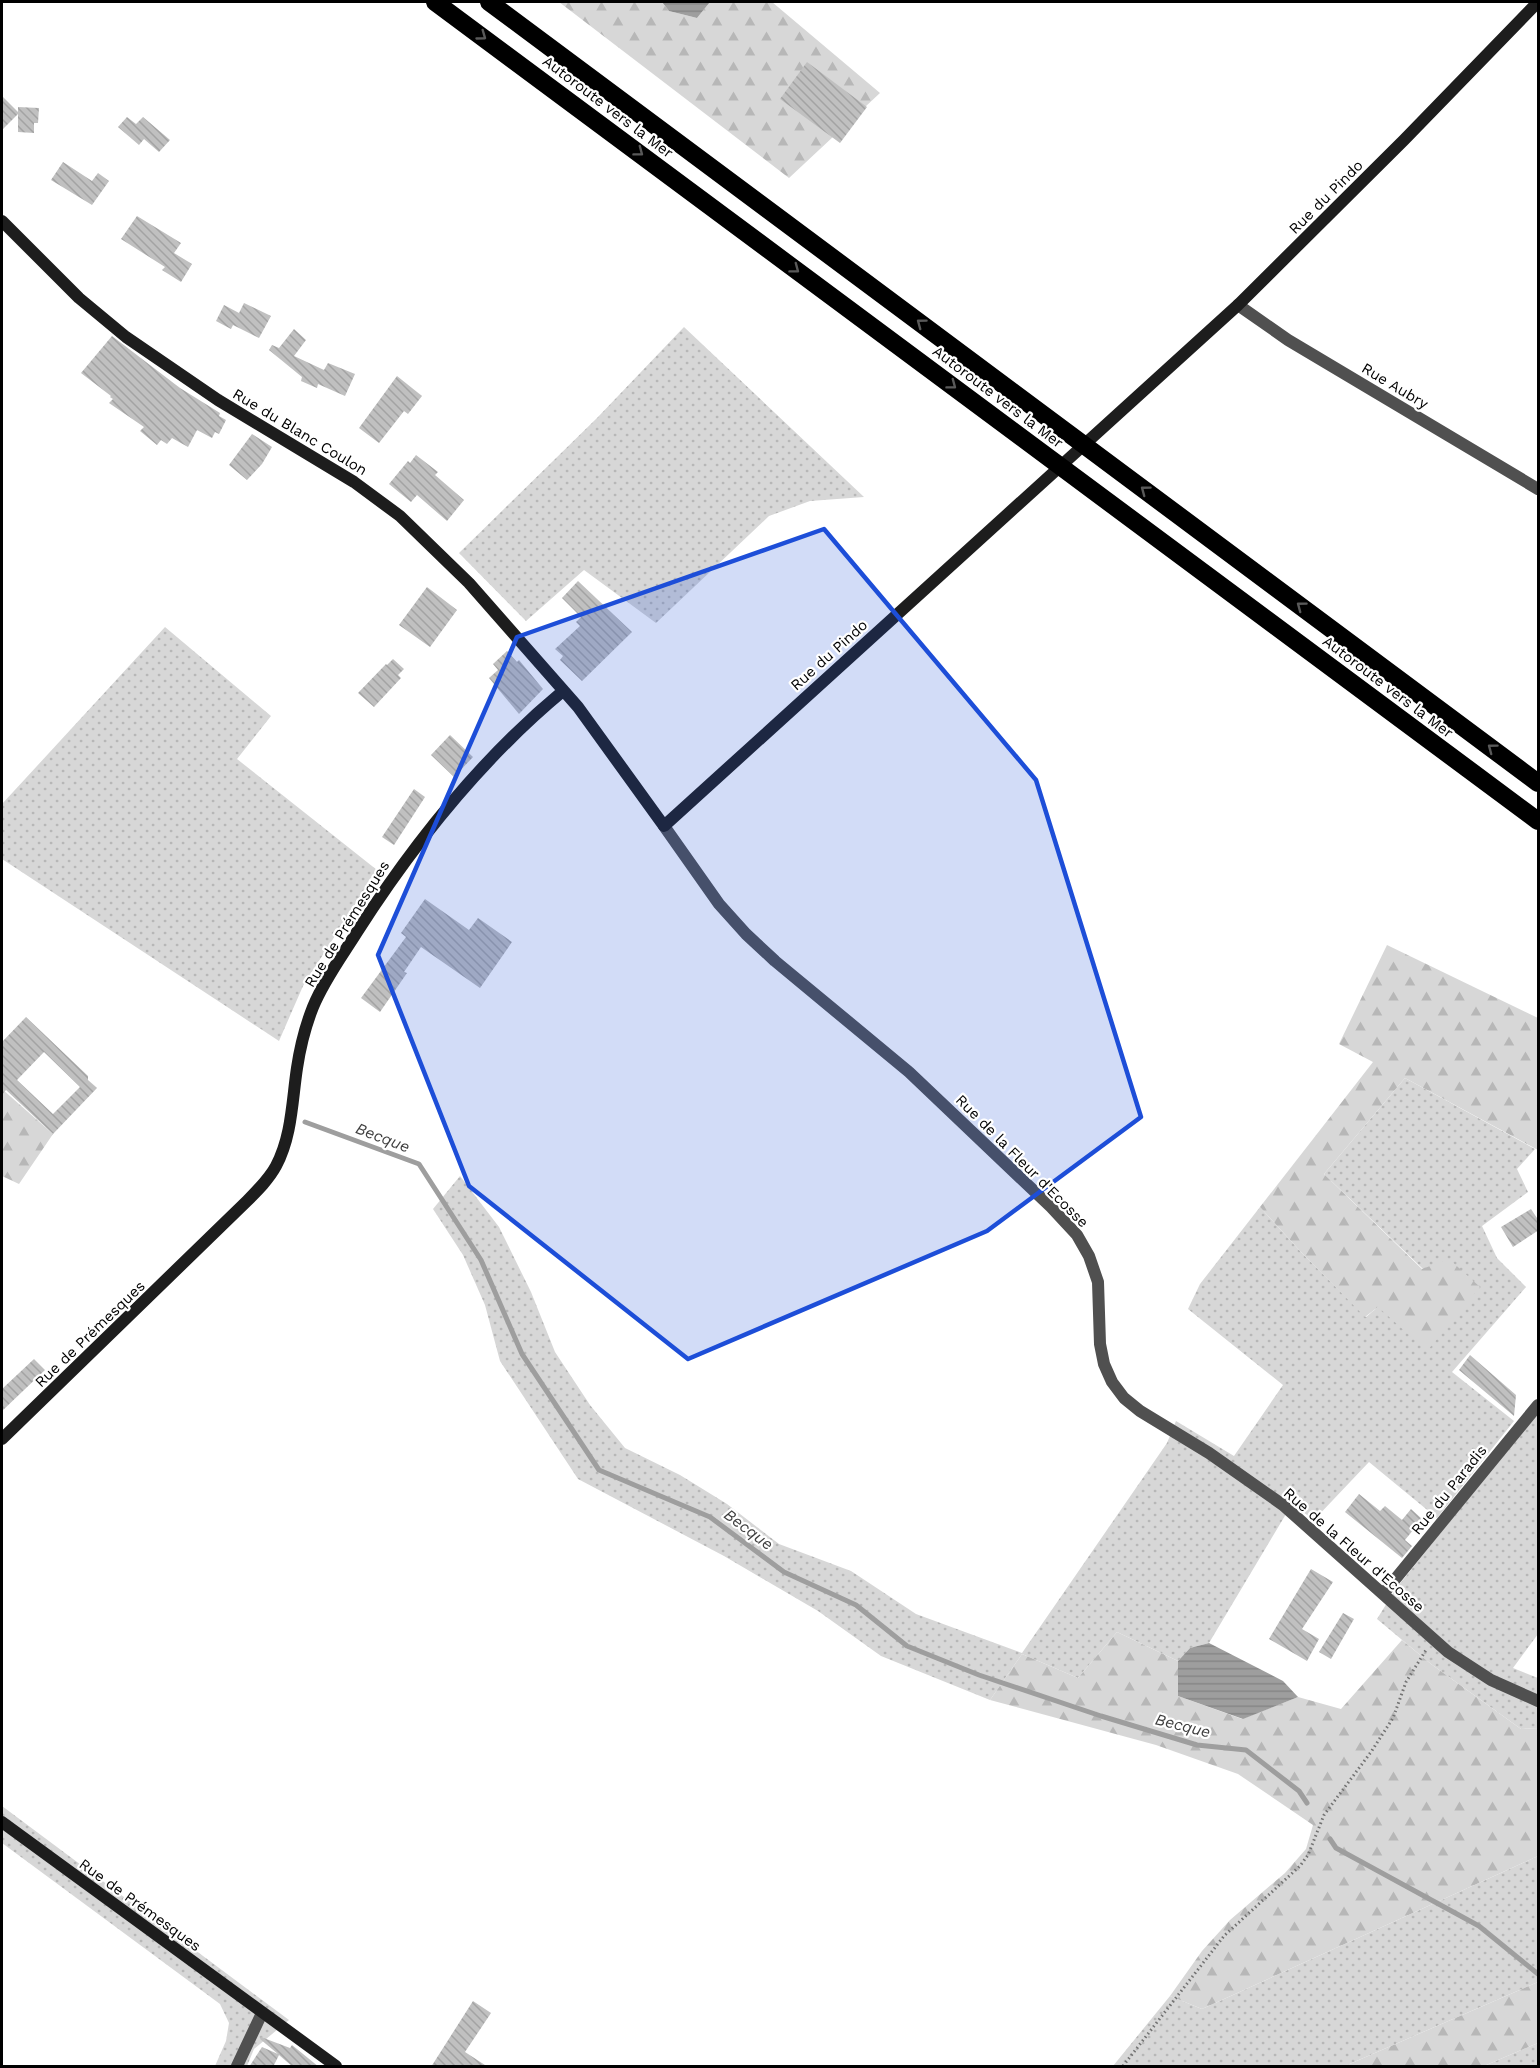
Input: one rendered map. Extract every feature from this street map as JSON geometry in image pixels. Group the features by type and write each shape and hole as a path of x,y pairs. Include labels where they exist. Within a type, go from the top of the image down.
{"highway":[{"name":"Autoroute vers la Mer","path":"435,2 1539,821"},
{"path":"489,2 1539,783"}],"street":[{"name":"Rue du Pindo","path":"664,826 1238,305 1404,140 1538,2"},
{"name":"Rue du Blanc Coulon","path":"2,221 79,298 126,337 218,400 354,482 400,516 469,584 578,708 664,826"},
{"name":"Rue Aubry","path":"1238,305 1288,340 1539,489"},
{"name":"Rue de Prémesques","path":"2,1439 248,1201 271,1174 285,1144 304,1036 314,1007 328,978 387,886 435,821 532,716 563,691"},
{"name":"Rue de la Fleur d'Ecosse","path":"664,826 719,904 746,934 775,961 909,1072 1077,1235 1089,1256 1098,1282 1100,1344 1104,1364 1112,1382 1124,1398 1140,1411 1209,1453 1283,1505 1433,1640 1477,1672 1539,1701"},
{"name":"Rue du Paradis","path":"1383,1594 1539,1405"},
{"name":"Rue de Prémesques","path":"2,1822 336,2067"},
{"path":"237,2067 262,2013"}],"path":[{"path":"1123,2067 1218,1944 1300,1866 1313,1845 1324,1815 1393,1718 1406,1682 1433,1640"}],"highlighted area":[{"path":"824,529 1036,780 1141,1117 987,1231 688,1359 469,1186 378,955 517,637"}],"green space":[{"path":"559,2 662,2 669,11 697,18 710,2 772,2 880,93 789,178"},
{"path":"684,327 864,497 810,501 769,516 656,623 584,570 526,621 459,553 597,418"},
{"path":"165,627 271,716 237,759 377,870 303,986 279,1041 2,859 2,804"},
{"path":"1387,945 1538,1018 1538,1150 1405,1078 1324,1174 1422,1269 1449,1259 1480,1287 1427,1351 1378,1307 1365,1317 1260,1207 1373,1062 1339,1044"},
{"path":"1405,1078 1535,1149 1517,1169 1528,1192 1482,1226 1497,1258 1526,1287 1452,1372 1514,1421 1437,1518 1369,1462 1314,1520 1292,1504 1209,1643 1190,1648 1178,1661 1117,1632 1078,1678 1022,1654 990,1700 881,1656 818,1611 724,1556 578,1479 500,1361 485,1305 463,1255 433,1209 460,1176 499,1227 531,1292 555,1352 590,1405 625,1448 680,1475 727,1504 779,1544 851,1571 916,1614 1022,1653 1167,1443 1176,1421 1234,1456 1283,1385 1188,1309 1200,1284 1260,1207 1366,1317 1423,1269 1324,1174"},
{"path":"2,1089 53,1134 19,1184 2,1176"},
{"path":"1538,1410 1538,1634 1513,1668 1538,1678 1538,1728 1521,1729 1431,1664 1377,1619 1395,1590"},
{"path":"1117,1632 1178,1661 1178,1696 1242,1719 1298,1697 1341,1709 1402,1640 1431,1664 1521,1729 1538,1728 1538,1856 1202,2009 1170,1996 1202,1951 1230,1920 1285,1873 1306,1849 1313,1825 1238,1774 1156,1745 990,1700 1022,1654 1078,1678"},
{"path":"2,1806 289,2020 254,2049 247,2066 215,2066 226,2041 229,2023 220,2004 2,1843"},
{"path":"1538,1856 1538,1982 1345,2066 1113,2066 1170,1996 1202,2009"},
{"path":"1538,1982 1538,2043 1484,2066 1345,2066"},
{"path":"1538,2043 1538,2066 1484,2066"}],"shaded area":[{"path":"662,2 710,2 697,18 669,11"},
{"path":"1209,1643 1283,1681 1298,1697 1243,1719 1178,1696 1178,1661 1190,1648"}],"building":[{"path":"807,62 867,107 840,143 780,99"},
{"path":"2,96 18,112 18,107 39,108 38,123 34,123 34,133 18,132 18,114 2,130"},
{"path":"127,117 136,124 143,117 170,140 159,152 144,139 139,145 118,127"},
{"path":"63,162 92,181 98,173 109,181 92,205 51,180"},
{"path":"137,216 181,243 174,253 192,264 181,282 162,270 165,267 121,239"},
{"path":"244,303 271,316 259,338 233,325 231,329 216,321 224,305 239,313"},
{"path":"294,329 306,340 294,356 324,370 328,363 355,374 345,396 318,384 317,388 301,381 302,377 269,350 272,345 279,348"},
{"path":"112,336 180,388 220,413 219,416 226,420 219,434 215,432 212,438 197,430 188,447 172,438 167,444 161,440 157,445 140,431 144,427 109,403 113,399 111,396 81,373"},
{"path":"397,376 422,396 408,414 404,411 379,443 359,428"},
{"path":"252,434 272,447 262,464 247,480 229,465"},
{"path":"416,455 438,472 435,475 464,500 447,521 417,495 411,502 389,484"},
{"path":"578,581 632,632 582,681 560,660 563,656 555,649 580,626 576,622 581,617 562,598"},
{"path":"427,587 457,610 430,647 399,625"},
{"path":"507,651 517,662 519,660 543,689 519,714 489,678 498,670 493,664"},
{"path":"393,659 404,669 398,675 401,678 374,707 358,693"},
{"path":"450,735 473,757 454,777 431,755"},
{"path":"414,789 425,797 394,845 382,837"},
{"path":"425,899 469,930 478,918 512,942 480,988 421,947 404,972 407,973 380,1012 361,998 406,937 401,933"},
{"path":"26,1017 88,1076 88,1080 97,1088 53,1134 6,1090 2,1095 2,1042","holes":["44,1052 80,1087 53,1114 17,1080"]},
{"path":"1531,1209 1539,1221 1539,1230 1513,1247 1501,1227"},
{"path":"1470,1355 1516,1395 1514,1416 1459,1370"},
{"path":"34,1359 45,1370 2,1411 2,1389"},
{"path":"1359,1494 1380,1511 1385,1506 1402,1520 1411,1509 1422,1519 1405,1540 1412,1546 1402,1558 1345,1512"},
{"path":"1311,1569 1333,1582 1302,1629 1319,1639 1307,1661 1269,1639"},
{"path":"1343,1613 1354,1619 1331,1659 1319,1652"},
{"path":"473,2001 491,2013 465,2052 488,2067 431,2067"},
{"path":"261,2037 290,2048 292,2045 319,2067 293,2067 279,2055 273,2067 249,2067 262,2047 278,2054 260,2039"}],"waterway":[{"name":"Becque","path":"305,1122 419,1164 481,1260 522,1354 599,1470 710,1517 784,1572 856,1605 907,1646 979,1675 1101,1716 1197,1745 1246,1750 1299,1791 1307,1803"},
{"name":"Becque","path":"1330,1839 1336,1848 1479,1926 1538,1974"}]}
